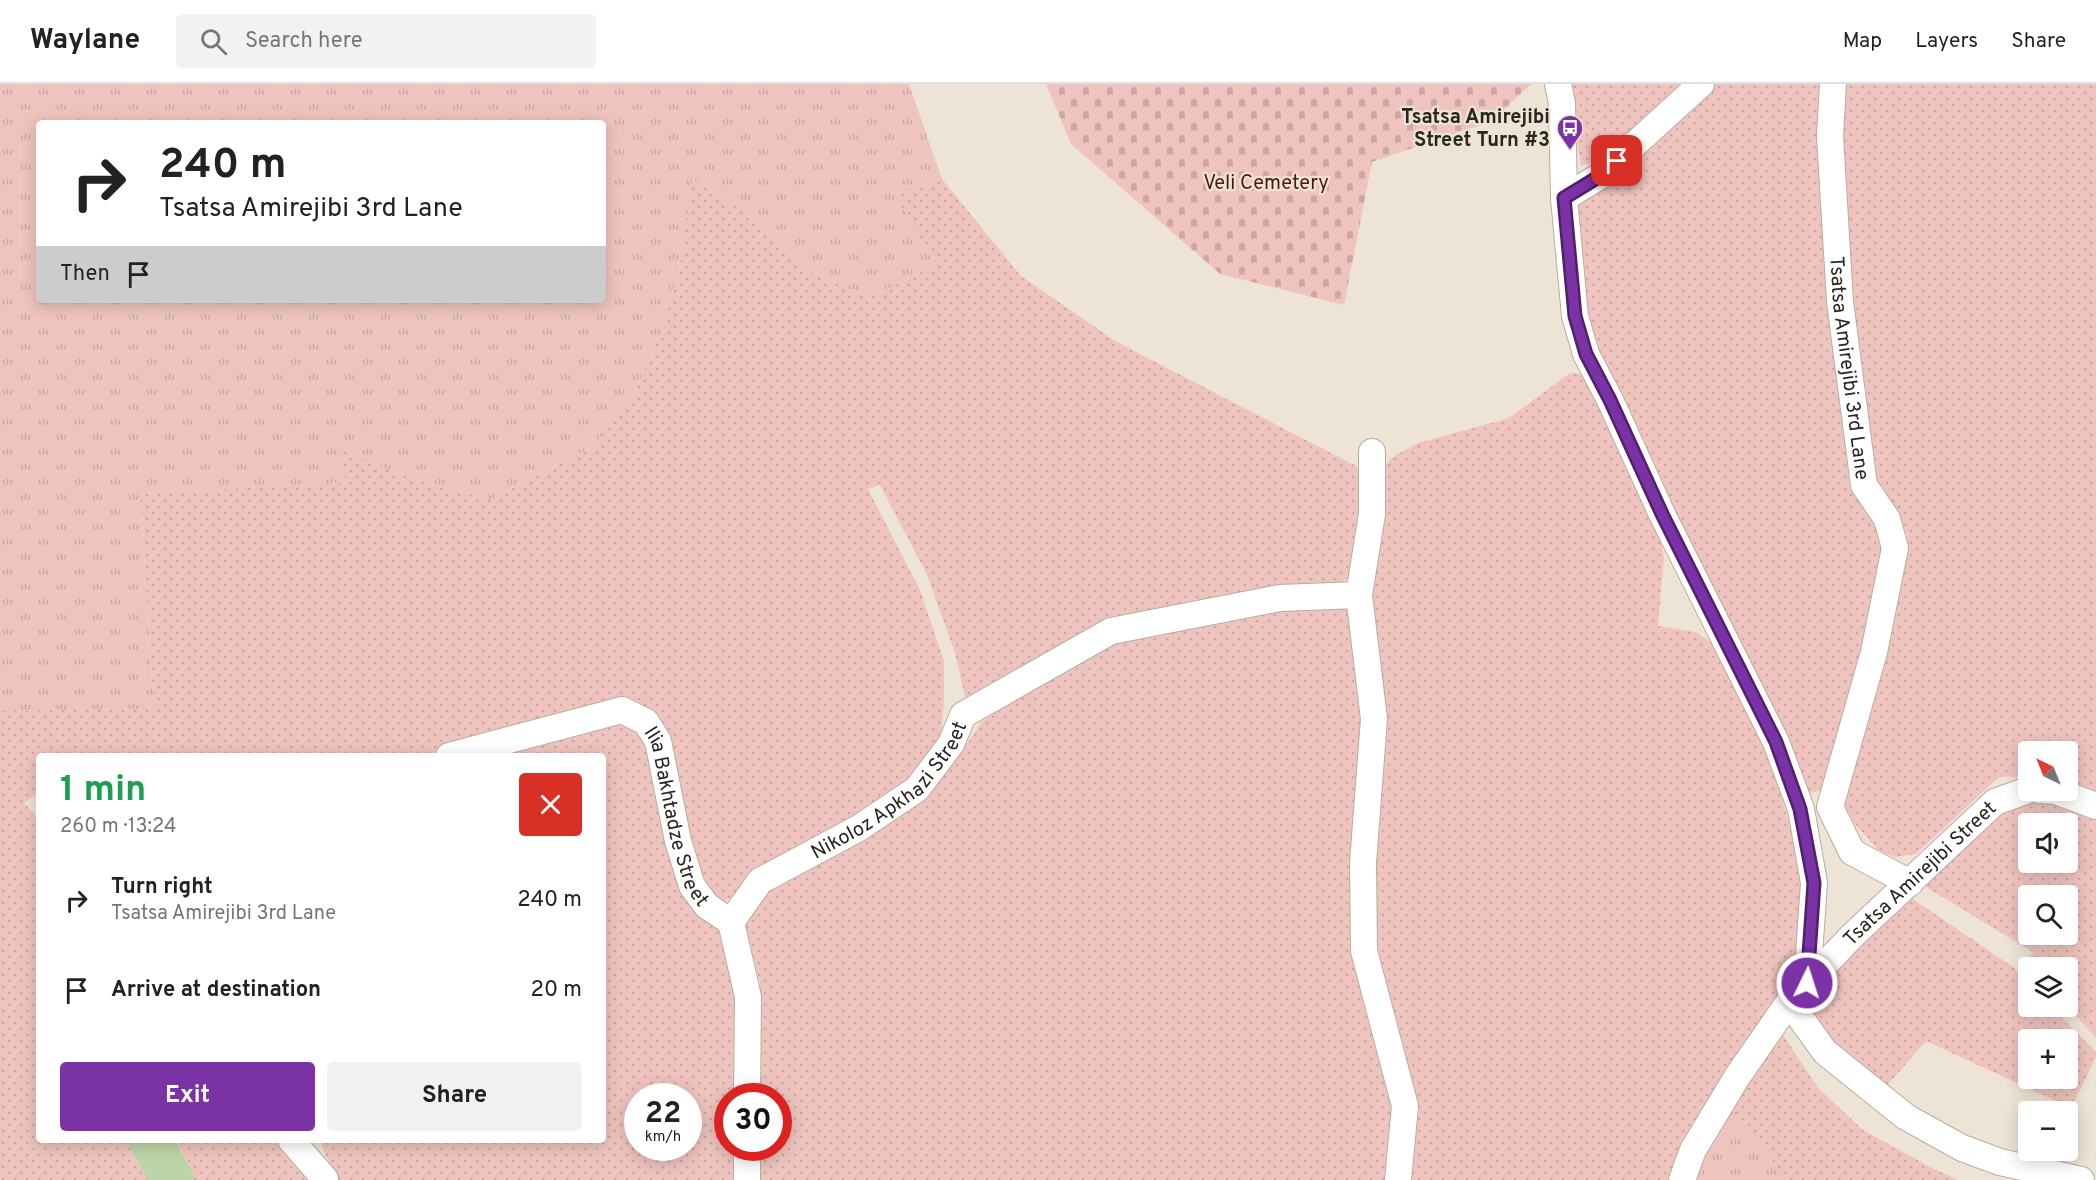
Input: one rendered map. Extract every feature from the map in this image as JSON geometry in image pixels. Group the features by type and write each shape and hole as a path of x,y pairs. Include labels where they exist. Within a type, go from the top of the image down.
{"street":[{"path":"1558,84 1562,103 1564,198 1575,316 1586,354 1610,400 1662,514 1776,742 1800,809 1814,883 1807,983"},
{"path":"1564,198 1600,176 1701,84"},
{"name":"Tsatsa Amirejibi 3rd Lane","path":"1833,84 1830,136 1840,302 1864,485 1887,519 1895,548 1874,652 1830,807 1852,852 1910,883"},
{"path":"1372,452 1372,514 1359,595 1374,720 1363,863 1364,951 1405,1106 1398,1180"},
{"name":"Nikoloz Apkhazi Street","path":"731,922 760,881 859,828 917,789 951,744 963,716 1111,631 1280,598 1359,595"},
{"name":"Ilia Bakhtadze Street","path":"460,753 622,710 646,722 658,741 678,842 692,886 707,906 731,922"},
{"name":"Tsatsa Amirejibi Street","path":"1682,1180 1699,1141 1737,1077 1789,1002 1853,935 1995,802 2018,794"},
{"path":"2078,799 2096,806"},
{"path":"731,922 748,998 747,1083"},
{"path":"1789,1002 1825,1052 1906,1118 1962,1148 1990,1158 2081,1180"},
{"path":"294,1143 325,1180"},
{"path":"311,1143 325,1180"},
{"path":"747,1161 747,1180"}],"green space":[{"path":"0,84 909,84 942,179 895,194 936,265 869,298 809,271 744,212 682,256 663,328 634,394 594,446 490,500 410,478 339,450 347,482 140,494 154,709 0,711"},
{"name":"Veli Cemetery","path":"1046,84 1531,84 1492,121 1372,162 1344,305 1220,274 1071,144"},
{"path":"1566,84 1691,84 1608,161 1581,165"},
{"path":"1712,84 1825,84 1886,563 1826,789 1811,793 1804,789 1587,331 1575,206"},
{"path":"1841,84 2096,84 2096,792 2078,787 2078,741 2018,741 2018,776 1999,777 1916,854 1894,857 1878,850 1855,824 1844,804 1907,534 1871,483 1846,285"},
{"path":"692,179 744,212 809,271 869,298 936,265 894,194 942,179 1021,276 1115,341 1356,466 1363,480 1367,503 1350,577 1337,585 1220,600 966,701 955,653 927,575 880,485 868,489 920,590 944,661 942,730 922,769 903,786 725,901 715,900 696,872 667,745 618,704 434,753 36,753 36,794 24,803 36,817 36,1143 128,1143 148,1180 0,1180 0,711 154,709 140,494 346,482 338,449 410,478 490,500 594,446 634,394 663,328 682,256"},
{"path":"1570,373 1580,374 1592,384 1656,517 1664,557 1658,626 1696,632 1716,646 1767,751 1802,864 1799,955 1788,988 1732,1065 1676,1158 1669,1180 1406,1180 1375,966 1367,596 1380,474 1391,458 1418,443 1509,418"},
{"path":"1352,607 1362,715 1357,966 1393,1103 1385,1180 758,1180 758,1161 792,1161 792,1083 759,1083 760,983 744,920 762,895 869,836 937,784 980,723 1108,641 1272,610"},
{"path":"615,721 634,727 644,738 664,826 727,935 740,1004 739,1083 714,1083 714,1161 738,1161 737,1180 338,1180 321,1143 606,1143 606,753 495,753"},
{"path":"2020,801 2045,801 2096,816 2096,1038 2077,1017 2078,957 2029,957 2033,952 2021,945 2078,945 2078,885 2018,885 2018,943 1919,883 1999,808"},
{"path":"1910,897 2018,972 2018,1017 2061,1017 2073,1029 2018,1029 2018,1084 1926,1041 1870,1105 1830,1067 1797,1012"},
{"path":"2078,1034 2096,1052 2096,1057 2074,1101 2056,1101 2030,1089 2078,1089"},
{"path":"1778,1035 1784,1036 1818,1088 1863,1130 1958,1180 1787,1180 1729,1103"},
{"path":"1729,1103 1786,1178 1787,1180 1691,1180"},
{"path":"178,1143 279,1143 313,1180 194,1180 194,1175"}],"shaded area":[{"path":"128,1143 177,1143 194,1175 194,1180 148,1180"}],"place":[{"name":"Tsatsa Amirejibi Street Turn #3","path":"1570,151"}],"route":[{"path":"1617,161 1600,176 1564,198 1575,316 1586,354 1610,400 1662,514 1776,742 1800,809 1814,883 1807,983"}]}
